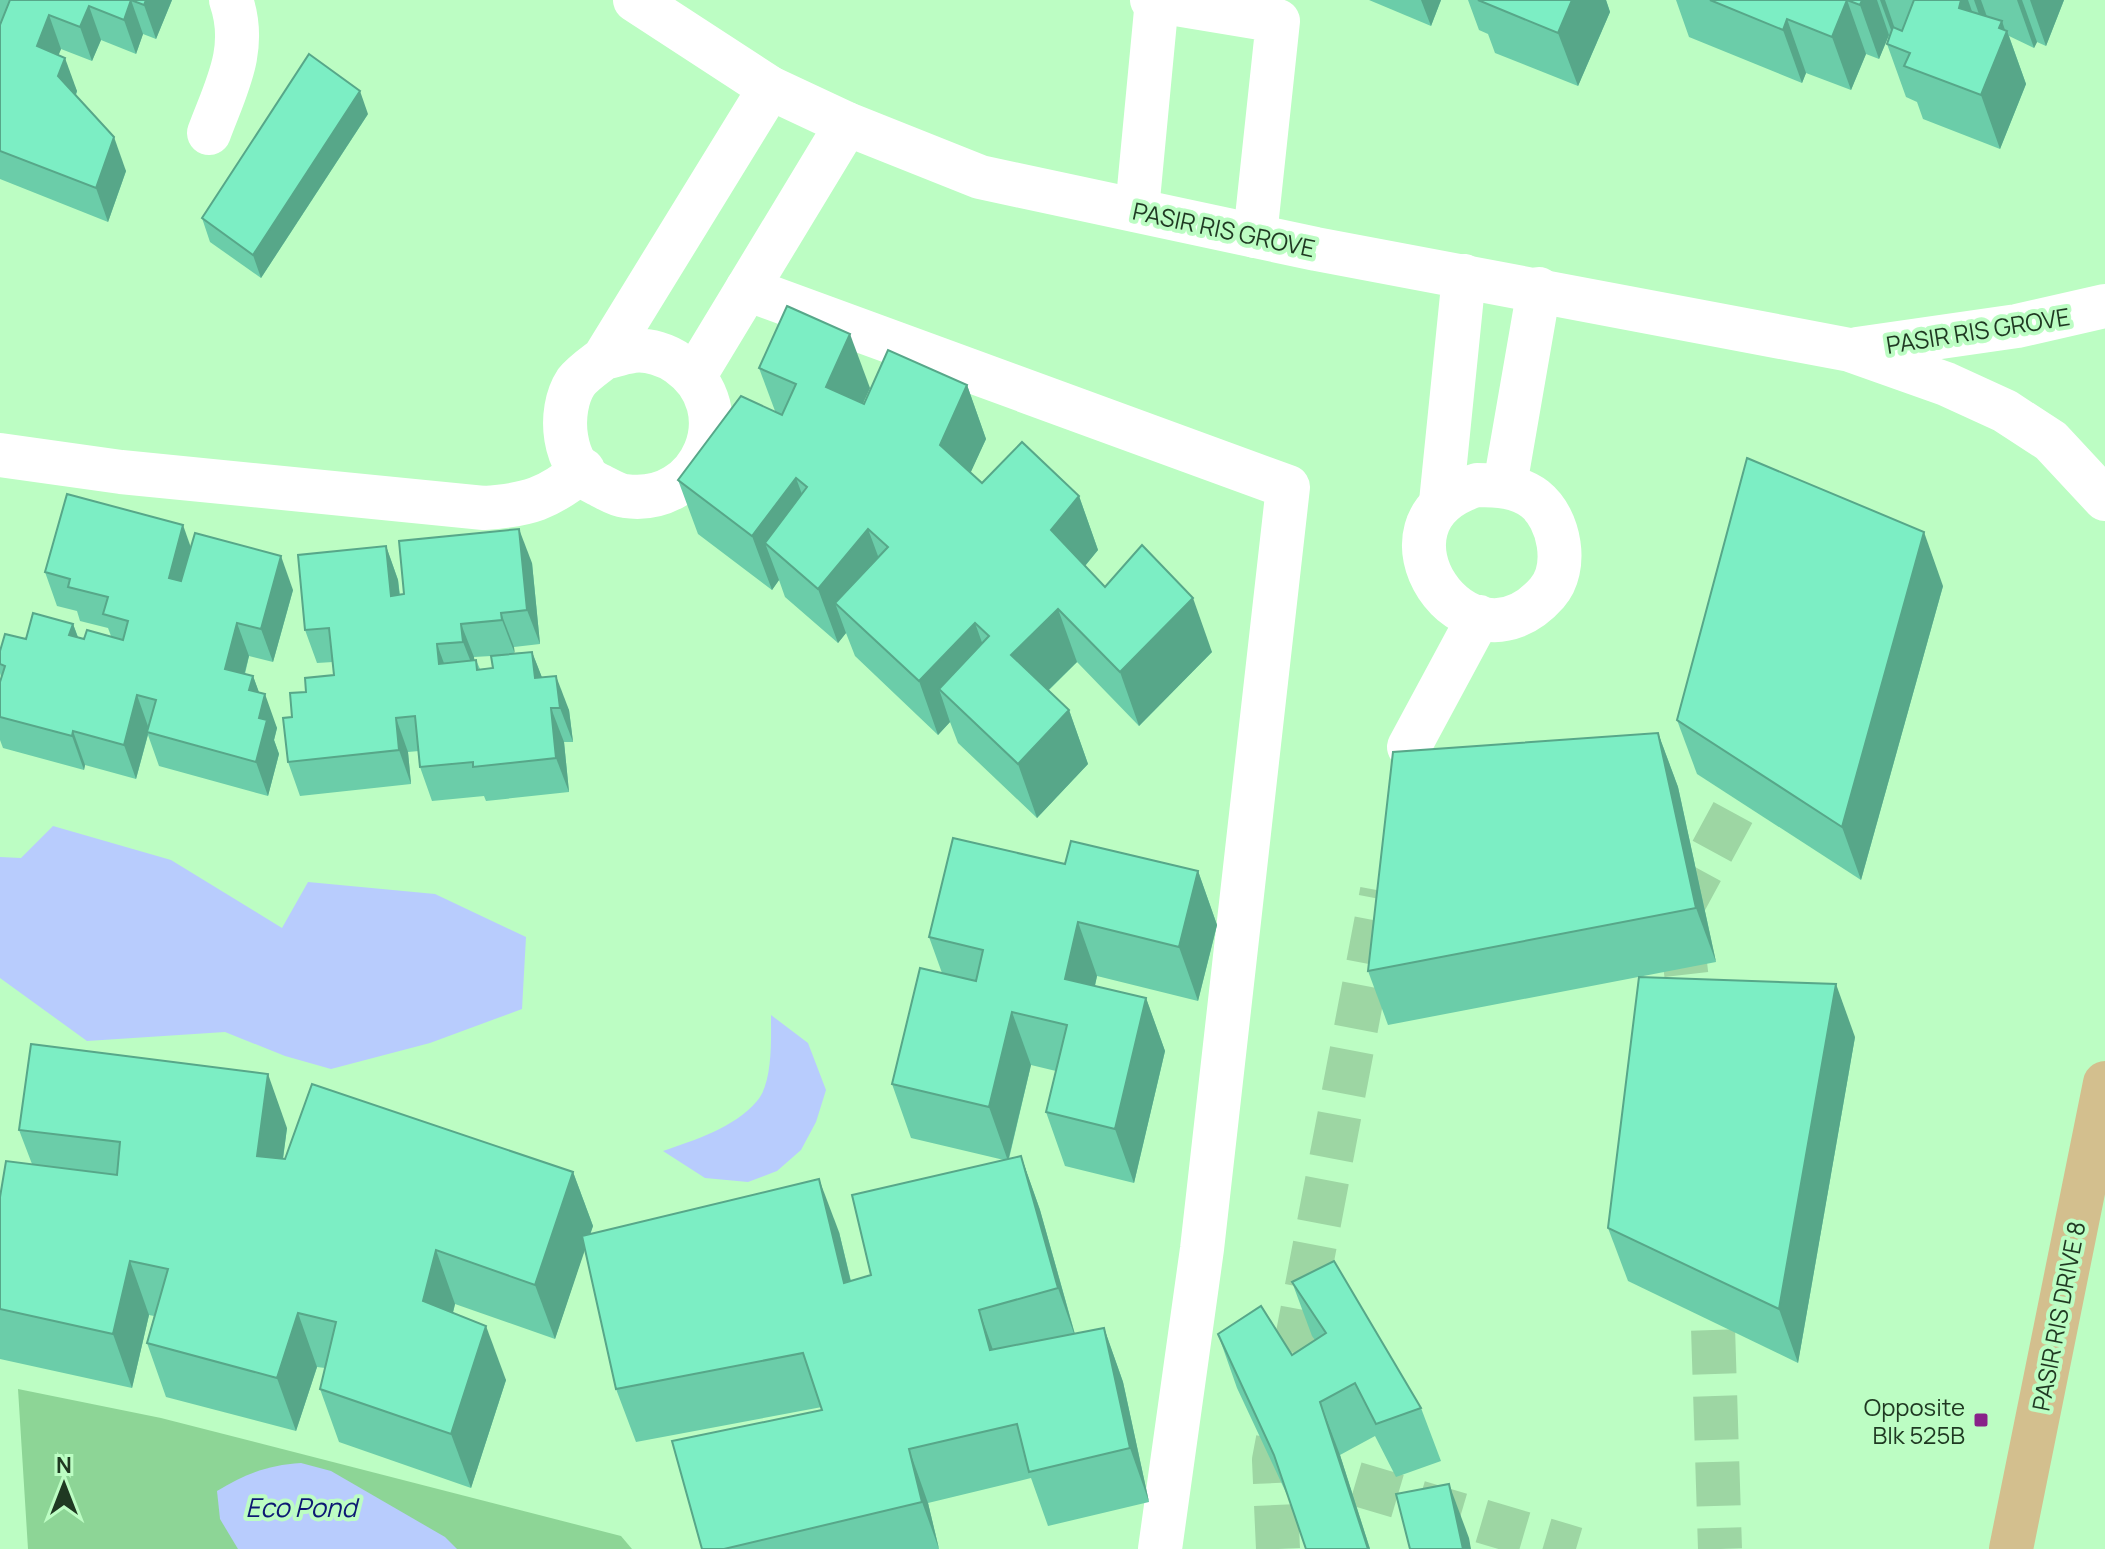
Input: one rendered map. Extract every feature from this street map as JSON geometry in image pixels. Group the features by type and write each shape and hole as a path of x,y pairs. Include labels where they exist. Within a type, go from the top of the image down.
{"main road":[{"name":"PASIR RIS DRIVE 8","path":"2011,1549 2105,1083"}],"street":[{"path":"209,133 239,48 238,21 231,0"},
{"name":"PASIR RIS GROVE","path":"635,0 770,88 847,124 980,177 1255,236 1850,350 1946,384 2005,411 2051,441 2105,499"},
{"path":"1137,210 1156,0 1278,21 1255,236"},
{"path":"604,358 636,350 668,356 695,375 711,408 710,444 692,475 661,494 624,496 592,481 570,452 564,416 577,382 604,358 770,88"},
{"path":"695,375 847,124"},
{"path":"1441,502 1477,485 1505,485 1535,499 1555,526 1560,559 1549,591 1524,613 1491,620 1479,617 1459,611 1434,588 1424,556 1430,523 1441,502 1464,276"},
{"path":"747,289 1288,487 1202,1249 1160,1549"},
{"path":"1505,485 1539,289"},
{"name":"PASIR RIS GROVE","path":"1850,350 2017,326 2105,306"},
{"path":"0,455 121,472 484,508 523,505 557,492 583,470"},
{"path":"1409,747 1479,617"}],"green space":[{"path":"18,1389 161,1418 621,1536 632,1549 28,1549"}],"water":[{"path":"53,826 171,860 282,928 308,882 435,894 526,937 522,1009 430,1043 331,1069 285,1056 225,1032 87,1041 0,978 0,857 21,858"},
{"path":"771,1015 808,1043 826,1090 816,1122 801,1150 777,1171 748,1182 705,1178 663,1151 726,1126 757,1101 768,1072"},
{"name":"Eco Pond","path":"301,1463 331,1471 445,1537 457,1549 238,1549 220,1519 217,1491 257,1471"}],"building":[{"path":"10,0 131,0 124,20 89,6 80,27 49,15 37,46 65,58 58,76 114,137 96,188 0,151 0,25"},
{"path":"1478,0 1572,0 1558,33"},
{"path":"1710,0 1847,0 1832,37 1787,19 1783,30"},
{"path":"1914,0 1961,0 1959,8 2002,21 1999,28 2007,31 1981,95 1904,66 1910,53 1887,44 1893,27 1902,31"},
{"path":"309,54 360,91 253,255 202,218"},
{"path":"787,306 850,334 826,387 864,404 888,350 967,385 940,445 982,483 1022,442 1079,496 1051,530 1105,587 1142,545 1193,598 1120,672 1058,609 1011,655 1069,710 1018,764 939,689 989,636 975,623 919,681 835,603 888,547 868,529 818,589 765,543 807,487 796,478 752,536 678,480 741,396 782,415 796,384 759,368"},
{"path":"1747,458 1924,532 1842,827 1677,720"},
{"path":"67,494 183,525 169,578 181,581 195,533 281,556 261,629 237,623 225,669 253,676 249,690 265,694 259,718 267,720 256,762 147,732 156,700 137,695 124,745 73,731 72,736 0,717 0,682 5,666 0,664 0,651 5,634 26,639 33,613 73,624 69,635 84,639 87,630 123,640 128,621 103,614 108,597 68,587 70,579 45,572"},
{"path":"519,529 527,610 501,613 502,620 461,624 463,642 437,644 439,664 476,660 477,670 493,668 491,656 532,652 535,678 556,676 560,708 551,708 556,758 473,767 473,762 420,767 415,716 396,718 399,750 288,762 283,718 292,717 290,693 306,692 305,678 334,675 329,628 305,630 298,555 386,546 391,596 404,594 399,541"},
{"path":"1658,733 1696,908 1368,971 1393,752"},
{"path":"953,838 1065,864 1071,841 1198,871 1179,947 1078,922 1065,979 1146,998 1115,1129 1046,1112 1067,1025 1012,1012 989,1107 892,1084 920,968 976,981 983,950 929,937"},
{"path":"1639,977 1836,984 1779,1309 1608,1228"},
{"path":"31,1044 268,1074 257,1156 285,1159 312,1084 573,1172 535,1285 436,1250 423,1301 486,1326 451,1434 320,1389 336,1322 298,1313 277,1378 147,1343 168,1269 130,1261 113,1334 0,1309 0,1197 6,1161 117,1175 120,1142 19,1130"},
{"path":"1021,1156 1058,1288 979,1310 990,1350 1104,1328 1130,1448 1029,1472 1017,1424 909,1449 922,1502 724,1549 702,1549 672,1441 822,1410 803,1353 616,1389 582,1236 819,1179 844,1283 871,1275 852,1195"},
{"path":"1334,1261 1421,1408 1376,1424 1355,1383 1320,1402 1368,1549 1306,1549 1274,1455 1218,1334 1261,1306 1292,1355 1326,1333 1292,1282"},
{"path":"1449,1484 1463,1549 1410,1549 1396,1494"}],"tunnel":[{"path":"1694,1040 1679,912 1768,748"},
{"path":"1278,1549 1274,1460 1382,891"},
{"path":"1711,1264 1720,1549"},
{"path":"1292,1465 1576,1549"}],"place":[{"name":"Opposite Blk 525B","path":"1981,1420"}]}
